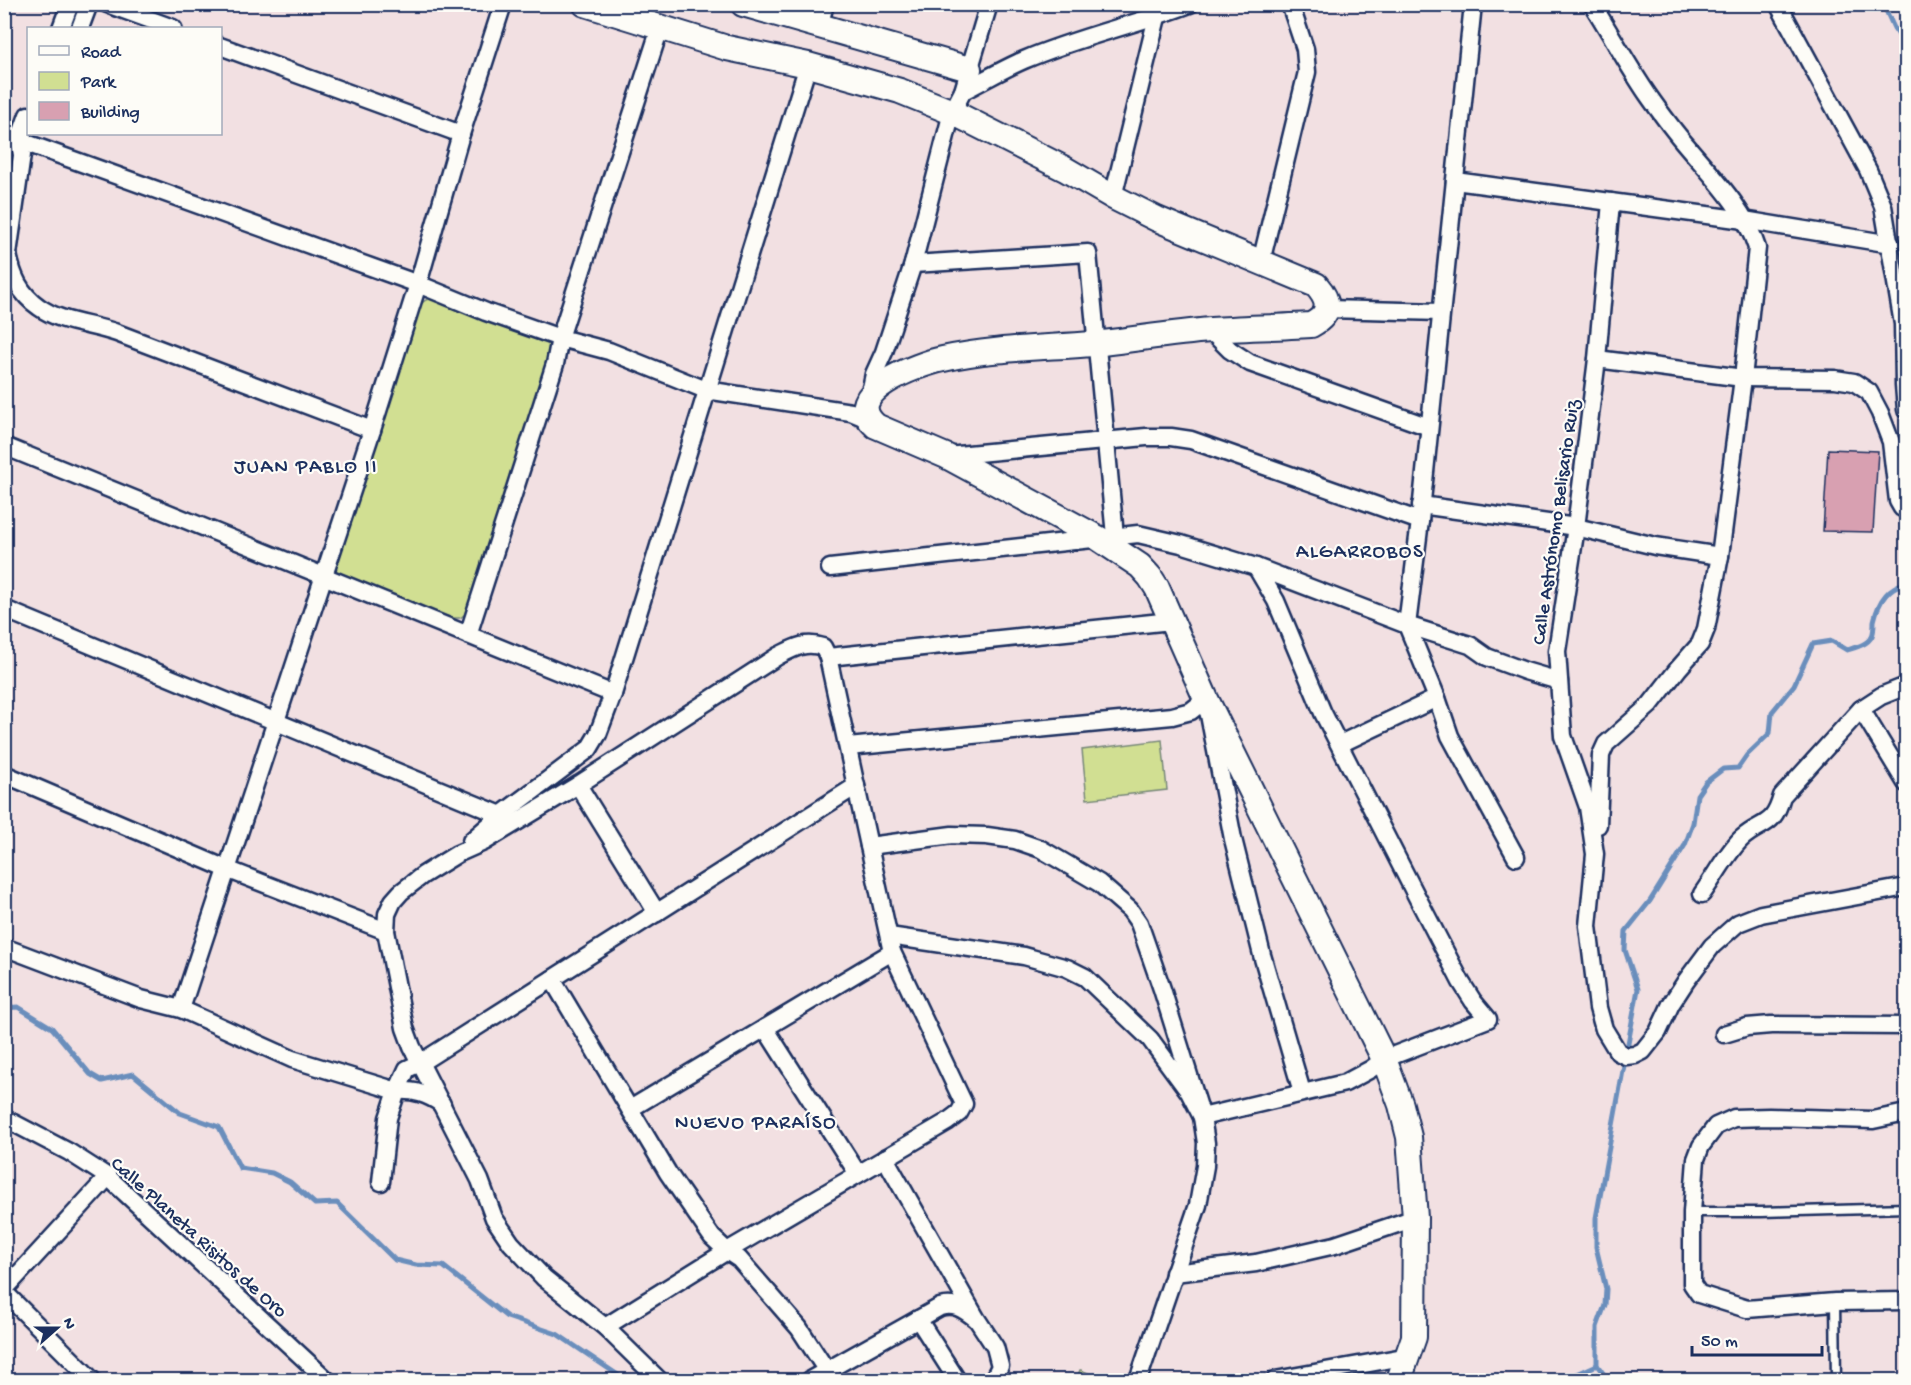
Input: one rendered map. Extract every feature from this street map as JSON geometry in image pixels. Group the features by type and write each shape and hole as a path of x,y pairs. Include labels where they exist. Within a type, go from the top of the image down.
{"street":[{"path":"61,27 70,4"},
{"path":"80,27 89,4"},
{"path":"107,4 170,27"},
{"path":"181,1009 229,870 372,430 418,284 461,134 503,4"},
{"path":"585,4 727,48 808,65 900,91 961,91 1023,60 1075,41 1157,17 1190,4"},
{"path":"743,4 822,16 961,91 1065,168 1113,197 1157,219 1316,285 1325,295 1327,309 1321,320 1311,325 1210,330 941,359 916,366 879,386 868,409"},
{"path":"989,4 961,91 913,264 884,352 874,374 868,409 876,426 946,456 1107,537 1150,577 1157,588 1206,699 1384,1059 1401,1105 1409,1137 1415,1218 1414,1337 1399,1380"},
{"path":"1261,262 1307,72 1305,49 1290,4"},
{"path":"1473,4 1407,626 1450,736 1516,857"},
{"path":"1592,4 1647,94 1685,144 1718,182 1752,231 1757,248 1720,556 1706,629 1700,644 1650,705 1606,744 1601,755 1595,854"},
{"path":"1778,4 1869,170 1883,206 1903,324 1906,410"},
{"path":"1113,197 1157,17"},
{"path":"468,635 555,364 560,338 660,28"},
{"path":"222,47 461,134"},
{"path":"659,1380 605,1327 544,1278 502,1232 494,1218 480,1180 420,1063 405,1028 386,931 387,914 393,901 401,892 457,854 501,815 589,749 598,734 613,694 808,65"},
{"path":"27,122 6,259 18,285 28,298 40,308 54,315 108,330 372,430"},
{"path":"24,142 418,284 486,312 560,338 609,351 706,390 851,412 868,409"},
{"path":"1455,181 1744,220 1891,244"},
{"path":"1700,214 1714,211 1721,205 1723,196 1718,182"},
{"name":"Calle Astrónomo Belisario Ruiz","path":"1611,202 1597,359 1576,527 1557,651 1563,736 1588,807 1595,854 1588,926 1598,1008 1611,1044 1618,1053 1626,1056 1635,1056 1643,1051 1650,1044 1686,981 1712,946 1738,922 1761,914 1906,887"},
{"path":"913,264 1089,253 1106,442 1107,537"},
{"path":"1327,309 1441,312"},
{"path":"1210,330 1230,350 1250,363 1429,427"},
{"path":"1597,359 1743,378 1854,382 1869,392 1880,412 1891,442 1898,501 1902,507 1906,506"},
{"path":"946,456 1146,437 1171,437 1191,440 1420,513 1576,527 1655,546 1720,556"},
{"path":"4,446 613,694"},
{"path":"830,568 1138,534 1181,544 1256,567 1407,626 1470,645 1487,657 1559,681"},
{"path":"1202,1117 1345,1083 1384,1059 1488,1019 1461,982 1323,713 1276,601 1256,567"},
{"path":"4,609 501,815"},
{"path":"828,657 1171,621"},
{"path":"457,854 484,842 778,656 799,645 811,643 823,647 828,657 891,944 964,1104 959,1113 947,1122 727,1251 605,1327"},
{"path":"1702,894 1740,840 1755,828 1770,821 1778,810 1782,796 1861,710 1881,696 1906,686"},
{"path":"1340,744 1437,698"},
{"path":"848,747 1172,716 1191,711 1206,699"},
{"path":"1206,699 1233,839 1262,955 1302,1092"},
{"path":"1861,710 1906,783"},
{"path":"4,774 229,870 386,931"},
{"path":"578,784 657,913"},
{"path":"381,1182 388,1118 407,1069 420,1063 856,786"},
{"path":"869,846 952,835 1015,840 1041,849 1065,862 1114,894 1139,923 1202,1117 1206,1143 1205,1166 1198,1204 1138,1380"},
{"path":"630,1109 765,1028 891,944 1024,956 1067,968 1085,977 1150,1039 1189,1092 1202,1117"},
{"path":"4,947 141,999 181,1009 292,1059 397,1091 412,1090 427,1094 442,1104"},
{"path":"552,979 668,1173 712,1237 739,1259 800,1328 827,1371"},
{"path":"1724,1034 1747,1027 1771,1025 1906,1026"},
{"path":"765,1028 858,1174"},
{"path":"1906,1113 1874,1120 1769,1117 1734,1118 1725,1121 1708,1134 1701,1146 1696,1160 1692,1212 1692,1284 1699,1294 1747,1309 1835,1302 1906,1301"},
{"name":"Calle Planeta Risitos de Oro","path":"4,1118 69,1152 108,1178 327,1380"},
{"path":"885,1158 976,1318 995,1347 1000,1366 993,1380"},
{"path":"92,1380 4,1291 108,1178"},
{"path":"1174,1273 1256,1263 1335,1245 1415,1218"},
{"path":"810,1380 940,1307 950,1305 960,1307 976,1318"},
{"path":"918,1319 957,1380"},
{"path":"1275,1380 1409,1356"}],"lane":[{"path":"1692,1212 1906,1208"},
{"path":"1835,1302 1836,1380"}],"green space":[{"path":"430,298 436,298 547,340 551,348 468,612 460,618 452,618 343,581 334,571 418,308"},
{"path":"1162,740 1167,790 1087,799 1082,750"},
{"path":"1081,1370 1104,1380 1076,1380"}],"building":[{"path":"1828,449 1878,451 1873,532 1823,531"}],"waterway":[{"path":"1883,4 1894,28 1906,45"},
{"path":"1608,1380 1597,1365 1597,1327 1605,1305 1606,1289 1596,1247 1596,1218 1638,989 1625,950 1626,931 1650,901 1685,845 1693,823 1697,795 1706,782 1723,769 1738,768 1747,755 1770,733 1772,712 1794,685 1813,644 1832,641 1847,650 1865,644 1872,636 1876,614 1884,597 1894,588 1906,583"},
{"path":"4,1008 18,1007 52,1028 90,1074 102,1081 133,1074 180,1113 219,1127 240,1168 272,1173 290,1182 315,1204 337,1203 395,1260 416,1265 443,1266 507,1317 557,1334 618,1375"},
{"path":"1564,1380 1597,1365"}],"district":[{"name":"JUAN PABLO II","path":"306,465"},
{"name":"ALGARROBOS","path":"1360,550"},
{"name":"NUEVO PARAÍSO","path":"756,1121"}]}
